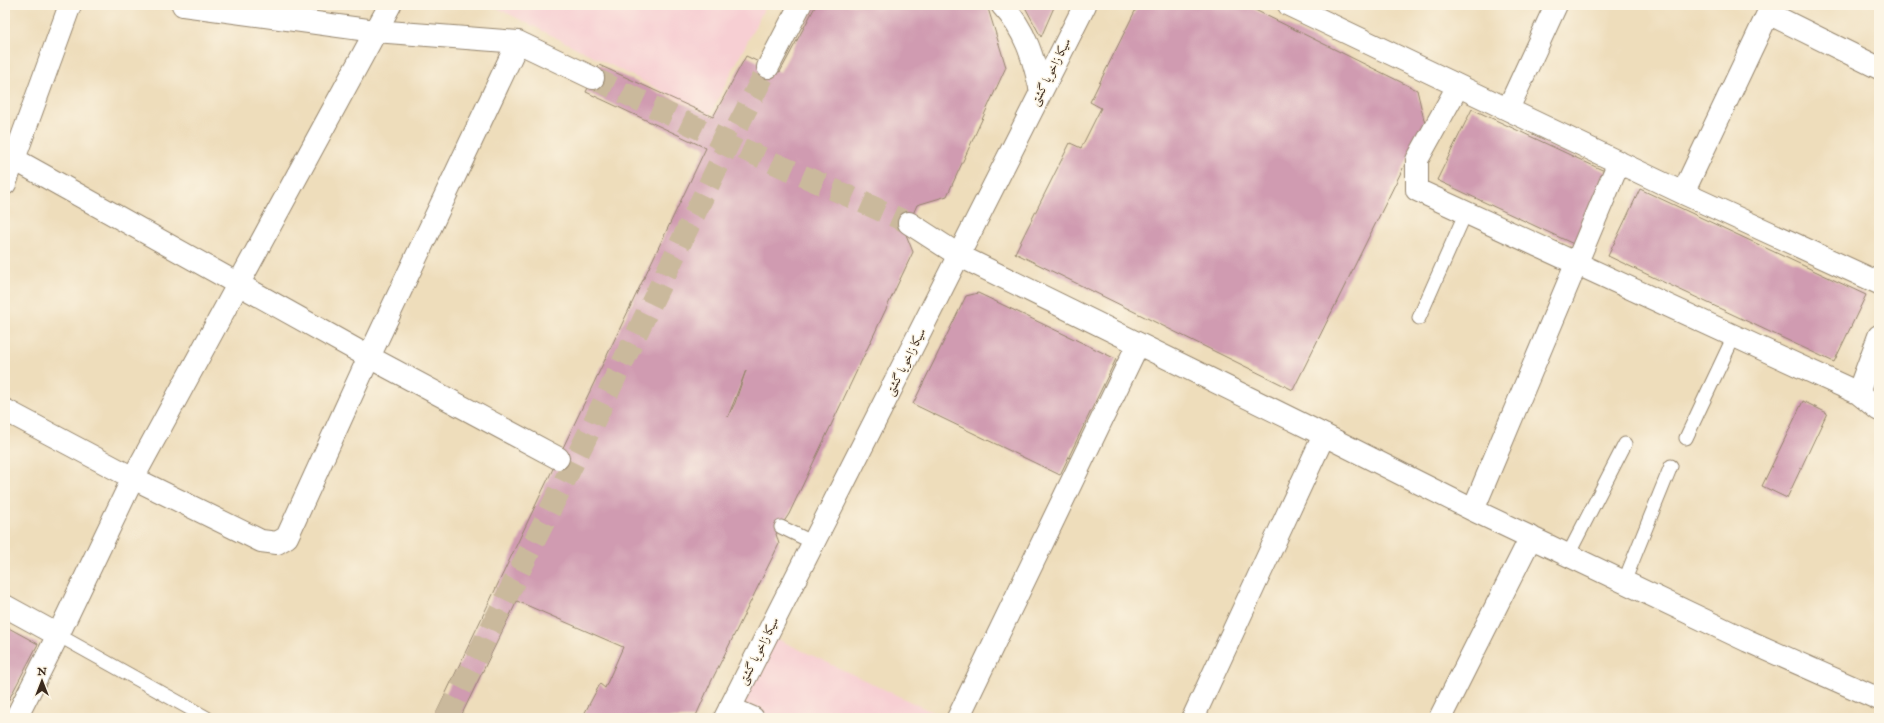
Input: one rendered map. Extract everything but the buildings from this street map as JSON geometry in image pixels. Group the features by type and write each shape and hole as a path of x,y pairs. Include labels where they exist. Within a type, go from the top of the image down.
{"street":[{"path":"5,184 10,157 70,5"},
{"path":"183,5 375,31 518,42 593,78"},
{"path":"16,718 58,635 133,478 390,5"},
{"path":"768,66 800,5"},
{"path":"1002,5 1013,17 1032,52 1042,91"},
{"name":"سیکا زاخو یا گشتى","path":"728,713 960,256 1085,5"},
{"path":"1289,5 1310,9 1458,86 1682,193 1879,283"},
{"path":"1508,109 1556,5"},
{"path":"1682,193 1770,9 1879,68"},
{"path":"5,410 133,478 261,541 277,543 287,538 369,357 518,42"},
{"path":"1458,86 1417,160 1417,190 1858,393 1879,410"},
{"path":"10,157 369,357 558,458"},
{"path":"1472,510 1619,162"},
{"path":"910,223 960,256 1324,435 1472,510 1748,641 1879,699"},
{"path":"1858,393 1879,336"},
{"path":"958,718 1138,344"},
{"path":"1192,718 1324,435"},
{"path":"1440,718 1531,538"},
{"path":"5,606 58,635"},
{"path":"728,713 752,718"}],"lane":[{"path":"1419,318 1466,212"},
{"path":"1686,438 1734,336"},
{"path":"1568,555 1625,444"},
{"path":"1624,582 1671,466"},
{"path":"780,527 814,543"},
{"path":"58,635 207,718"}],"shaded area":[{"path":"491,5 766,5 710,115"},
{"path":"771,636 945,718 772,718 740,703"}],"tunnel":[{"path":"446,718 589,432 729,143 768,67"},
{"path":"593,78 729,143 909,223"}]}
